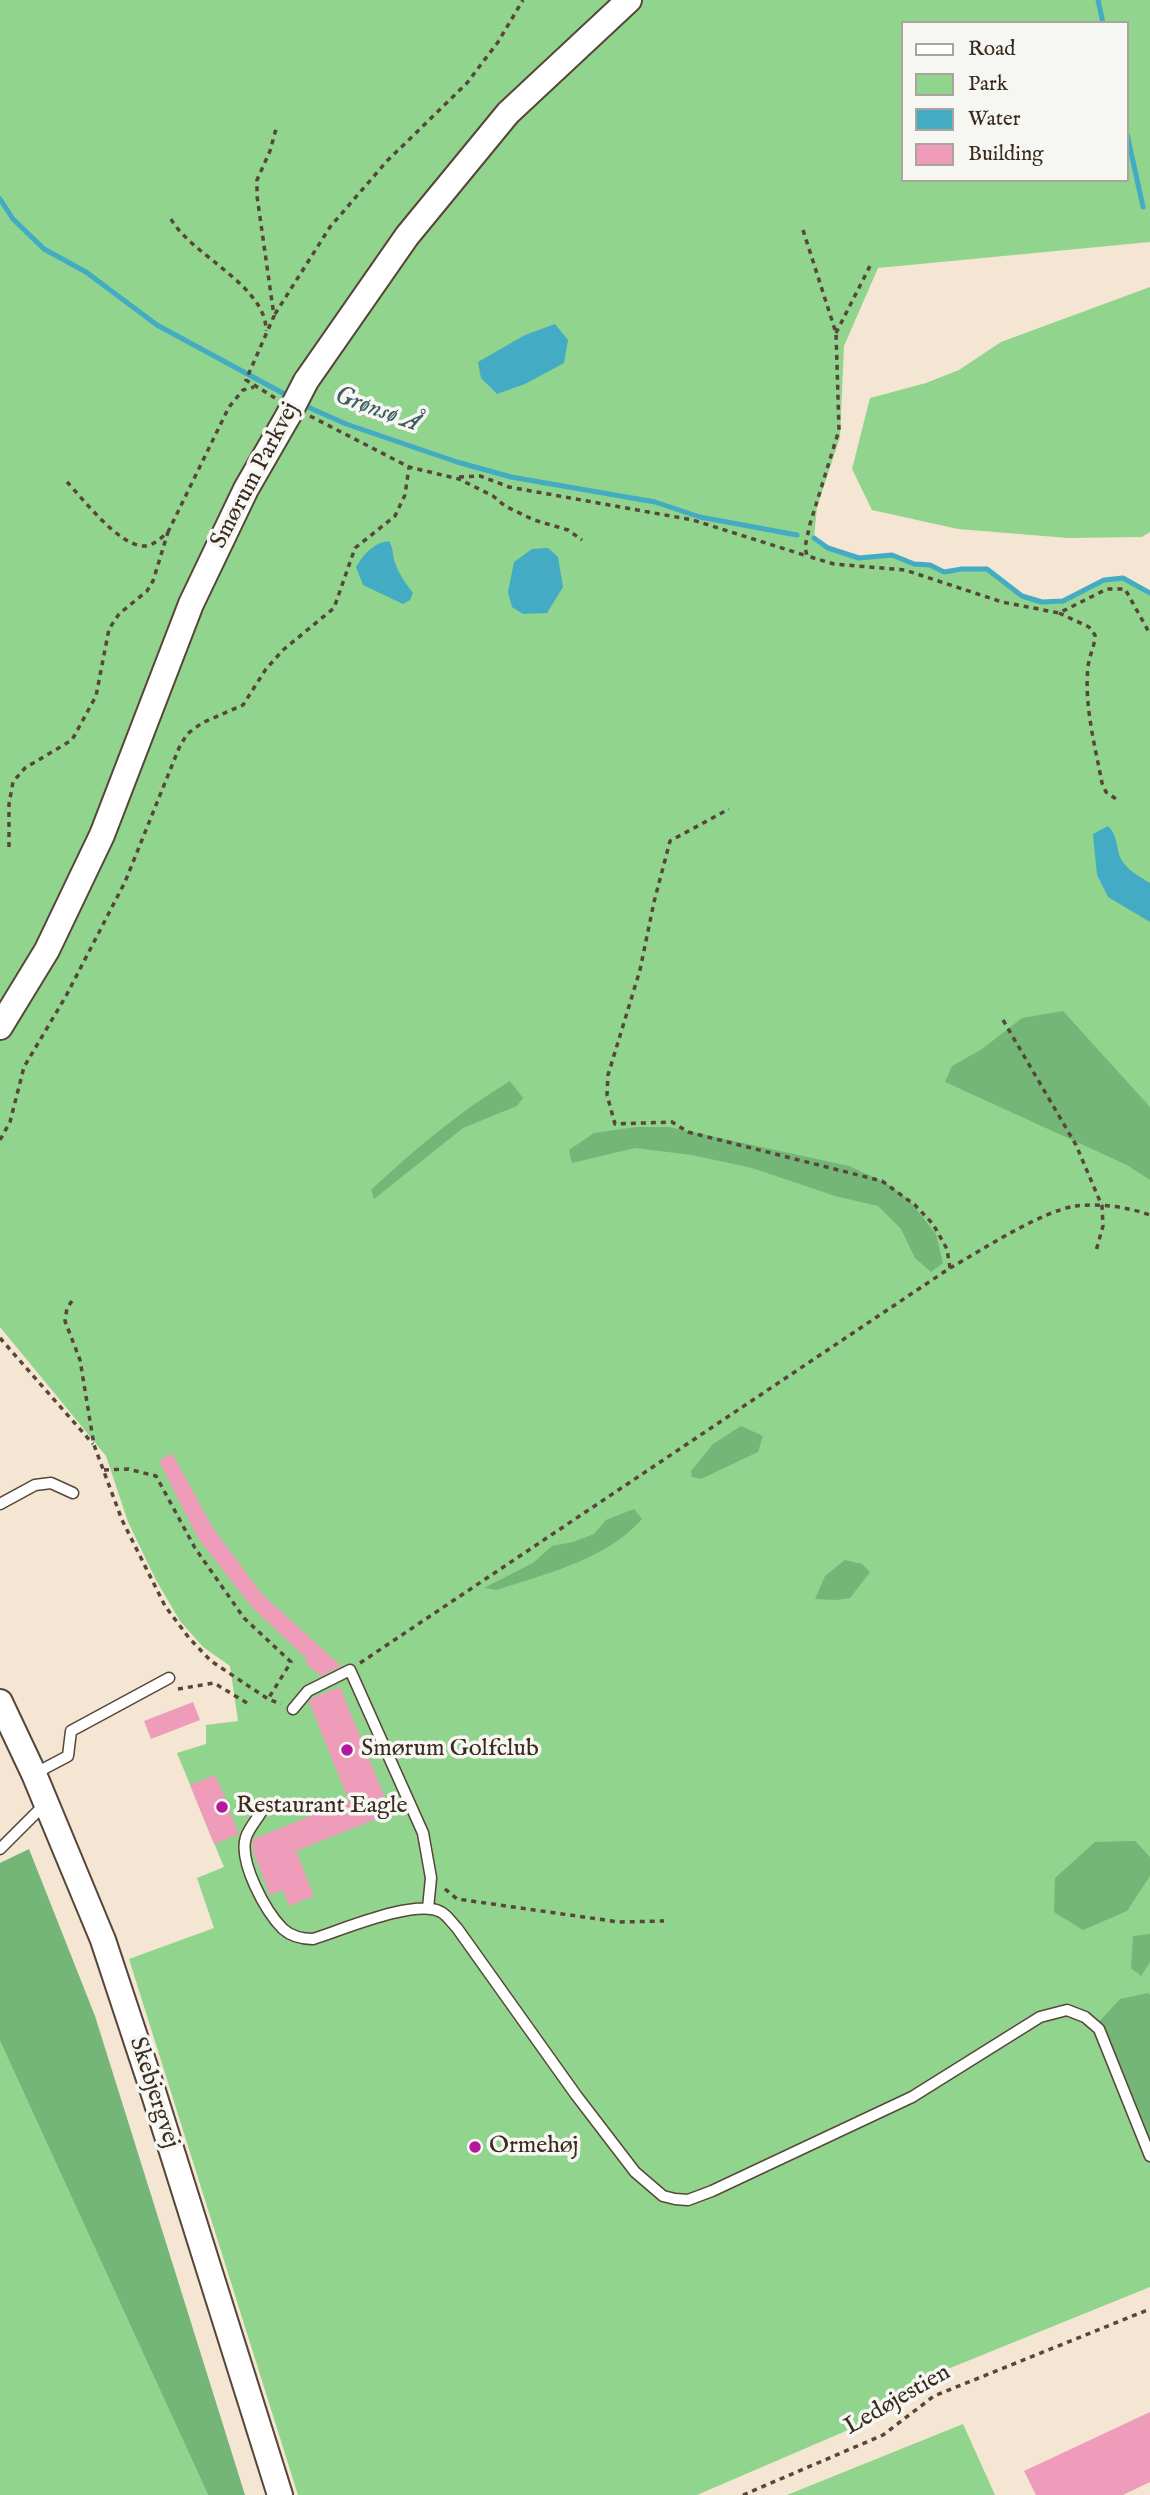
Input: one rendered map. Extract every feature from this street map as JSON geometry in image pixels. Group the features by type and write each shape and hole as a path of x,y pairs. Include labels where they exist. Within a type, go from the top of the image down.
{"street":[{"name":"Smørum Parkvej","path":"0,1027 47,950 102,835 191,604 246,489 306,381 407,236 508,113 629,0"},
{"name":"Skebjergvej","path":"0,1702 47,1802 103,1940 280,2495"}],"lane":[{"path":"0,1504 36,1485 51,1483 73,1493"},
{"path":"293,1709 308,1691 350,1670 423,1833 431,1878 428,1908"},
{"path":"34,1774 68,1756 71,1731 169,1678"},
{"path":"0,1849 47,1802"},
{"path":"263,1809 246,1837 246,1858 260,1898 285,1931 299,1938 313,1939 410,1908 428,1908 442,1912 457,1928 576,2095 635,2172 663,2196 688,2200 712,2192 912,2097 1040,2017 1067,2010 1085,2017 1099,2029 1150,2156"}],"path":[{"path":"523,0 498,42 467,83 387,161 330,227 274,316 247,380 291,410 409,467 455,478 493,496 505,506 534,520 568,530 582,540"},
{"path":"274,316 257,180 270,152 276,129"},
{"path":"172,219 176,228 220,264 261,308 266,320 266,333"},
{"path":"803,230 836,333 839,430 810,524 805,547 807,556"},
{"path":"836,333 870,266"},
{"path":"9,847 9,804 13,782 26,768 72,740 96,696 109,628 119,614 147,590 153,580 168,532 229,407 243,390 254,387"},
{"path":"0,1140 10,1122 23,1067 66,996 125,882 187,734 202,723 243,705 275,659 334,608 355,548 395,516 405,495 409,467"},
{"path":"455,478 480,476 509,487 629,506 693,520 834,564 905,570 1002,602 1059,613 1089,627 1095,635 1095,647 1088,665 1090,711 1102,783 1106,792 1119,801"},
{"path":"67,482 124,540 145,547 168,532"},
{"path":"1059,613 1107,589 1125,589 1150,634"},
{"path":"729,808 670,841 640,970 608,1075 607,1095 615,1124 672,1122 688,1132 881,1181 915,1205 933,1224 947,1249 950,1268"},
{"path":"1003,1020 1076,1145 1102,1206 1103,1226 1096,1251"},
{"path":"350,1670 950,1268 1045,1216 1074,1206 1102,1206 1135,1210 1150,1215"},
{"path":"72,1301 67,1308 65,1321 80,1360 94,1445 122,1520 165,1606 189,1638 211,1661 268,1699 293,1709"},
{"path":"0,1338 94,1445"},
{"path":"104,1470 128,1469 156,1476 195,1548 244,1618 291,1662 268,1699"},
{"path":"173,1691 184,1686 214,1683 247,1703"},
{"path":"431,1878 457,1899 618,1922 664,1921"},
{"name":"Ledøjestien","path":"743,2495 883,2435 934,2396 1150,2309"}],"green space":[{"path":"0,0 1150,0 1150,242 878,268 844,346 840,437 817,507 814,538 828,548 859,558 892,555 914,564 930,565 944,572 987,569 1022,595 1042,602 1063,601 1104,580 1123,578 1150,593 1150,2287 923,2379 876,2418 697,2495 298,2495 129,1959 214,1928 197,1878 224,1867 177,1753 206,1744 206,1725 238,1721 230,1666 203,1647 180,1621 156,1580 128,1522 106,1456 0,1327"},
{"path":"1150,287 1150,532 1142,537 1068,538 958,529 872,510 852,469 870,398 926,383 959,370 1001,342"},
{"path":"1063,1011 1150,1107 1150,1180 1127,1165 945,1082 952,1066 982,1049 1022,1018"},
{"path":"510,1081 523,1098 517,1106 463,1128 374,1199 371,1190 404,1160 455,1118"},
{"path":"636,1127 669,1127 849,1166 886,1183 909,1200 936,1234 943,1263 931,1272 915,1258 901,1229 878,1206 835,1196 752,1168 692,1155 635,1148 572,1163 569,1150 594,1133"},
{"path":"741,1426 763,1436 758,1452 701,1479 692,1477 691,1471 713,1444"},
{"path":"634,1509 642,1519 611,1545 593,1555 575,1564 497,1590 484,1588 533,1563 552,1546 594,1534 606,1520"},
{"path":"845,1560 862,1564 870,1572 850,1598 815,1599 825,1576"},
{"path":"1135,1841 1150,1857 1150,1876 1127,1911 1083,1930 1054,1912 1055,1878 1095,1842"},
{"path":"29,1849 95,2016 245,2495 208,2495 0,2041 0,1863"},
{"path":"1150,1934 1150,1962 1141,1976 1131,1968 1133,1936"},
{"path":"1148,1993 1150,2153 1098,2023 1120,1999"},
{"path":"0,2041 208,2495 0,2495"},
{"path":"963,2424 995,2495 787,2495"}],"water":[{"path":"555,324 568,340 564,363 525,384 497,394 481,378 478,362 525,335"},
{"path":"389,541 397,567 413,593 410,600 403,604 363,585 356,567 370,550"},
{"path":"548,548 558,557 563,587 547,613 523,614 512,607 508,592 514,562 532,549"},
{"path":"1108,826 1115,837 1122,861 1150,883 1150,922 1108,897 1097,875 1093,834"}],"building":[{"path":"172,1453 213,1528 262,1594 341,1666 321,1676 305,1663 308,1660 251,1606 198,1538 159,1461"},
{"name":"Smørum Golfclub","path":"340,1687 391,1813 296,1851 314,1896 289,1906 283,1890 270,1895 253,1851 253,1839 349,1801 309,1702 312,1698"},
{"path":"193,1702 200,1720 151,1739 144,1721"},
{"path":"215,1775 239,1834 214,1844 190,1785"},
{"path":"1150,2412 1150,2482 1123,2495 1036,2495 1024,2471"}],"waterway":[{"path":"1098,0 1103,21"},
{"path":"1129,143 1143,207"},
{"name":"Grønsø Å","path":"0,199 13,219 44,249 86,272 157,325 290,397"},
{"name":"Grønsø Å","path":"301,404 346,424 457,462 511,477 655,502 700,517 797,535"},
{"name":"Grønsø Å","path":"814,538 828,548 859,558 892,555 914,564 930,565 944,572 987,569 1022,596 1042,602 1063,601 1104,580 1123,578 1150,593"}],"place":[{"name":"Smørum Golfclub","path":"347,1750"},
{"name":"Restaurant Eagle","path":"222,1807"},
{"name":"Ormehøj","path":"475,2147"}]}
